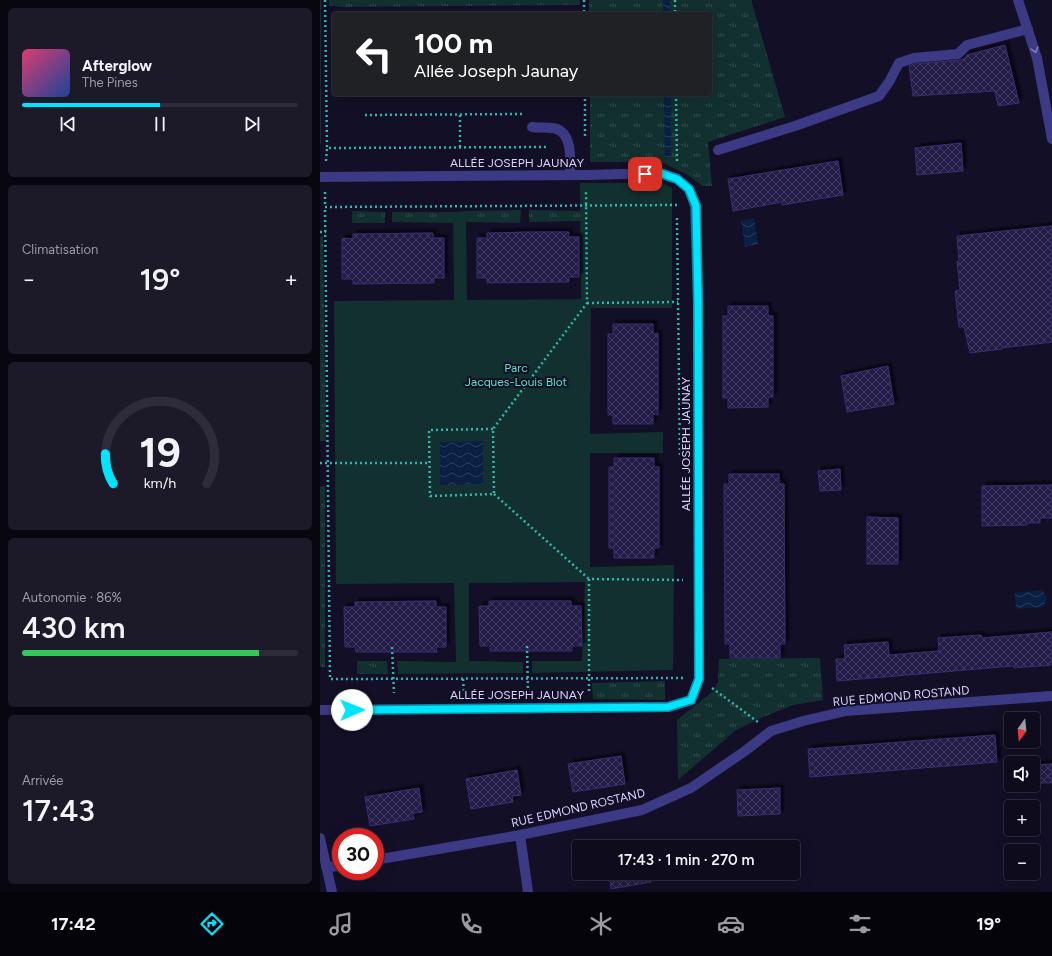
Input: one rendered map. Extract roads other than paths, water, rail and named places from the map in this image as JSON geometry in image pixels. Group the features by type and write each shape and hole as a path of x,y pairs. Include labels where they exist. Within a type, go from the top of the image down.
{"street":[{"path":"1018,0 1037,58 1052,139"},
{"path":"718,150 795,126 879,96 889,82 899,63 914,58 958,54 967,45 1028,29"},
{"path":"532,127 557,129 565,135 570,148 570,175"},
{"name":"ALLÉE JOSEPH JAUNAY","path":"320,177 660,173 677,179 689,189 696,206 698,302 699,679 691,700 668,707 320,710"},
{"name":"RUE EDMOND ROSTAND","path":"384,858 520,835 642,810 691,788 745,752 771,731 803,721 846,711 1052,696"},
{"path":"520,835 528,892"},
{"path":"320,838 332,892"},
{"path":"326,867 332,867"}],"water":[{"path":"663,0 670,0 670,12 663,12"},
{"path":"664,96 671,96 671,112 664,112"},
{"path":"664,113 671,113 671,158 665,158"},
{"path":"754,218 758,244 745,247 741,221"},
{"path":"483,441 483,484 440,485 440,442"},
{"path":"1043,590 1047,598 1044,607 1016,609 1015,593"}],"park label":[{"name":"Parc Jacques-Louis Blot","path":"516,375"}]}
